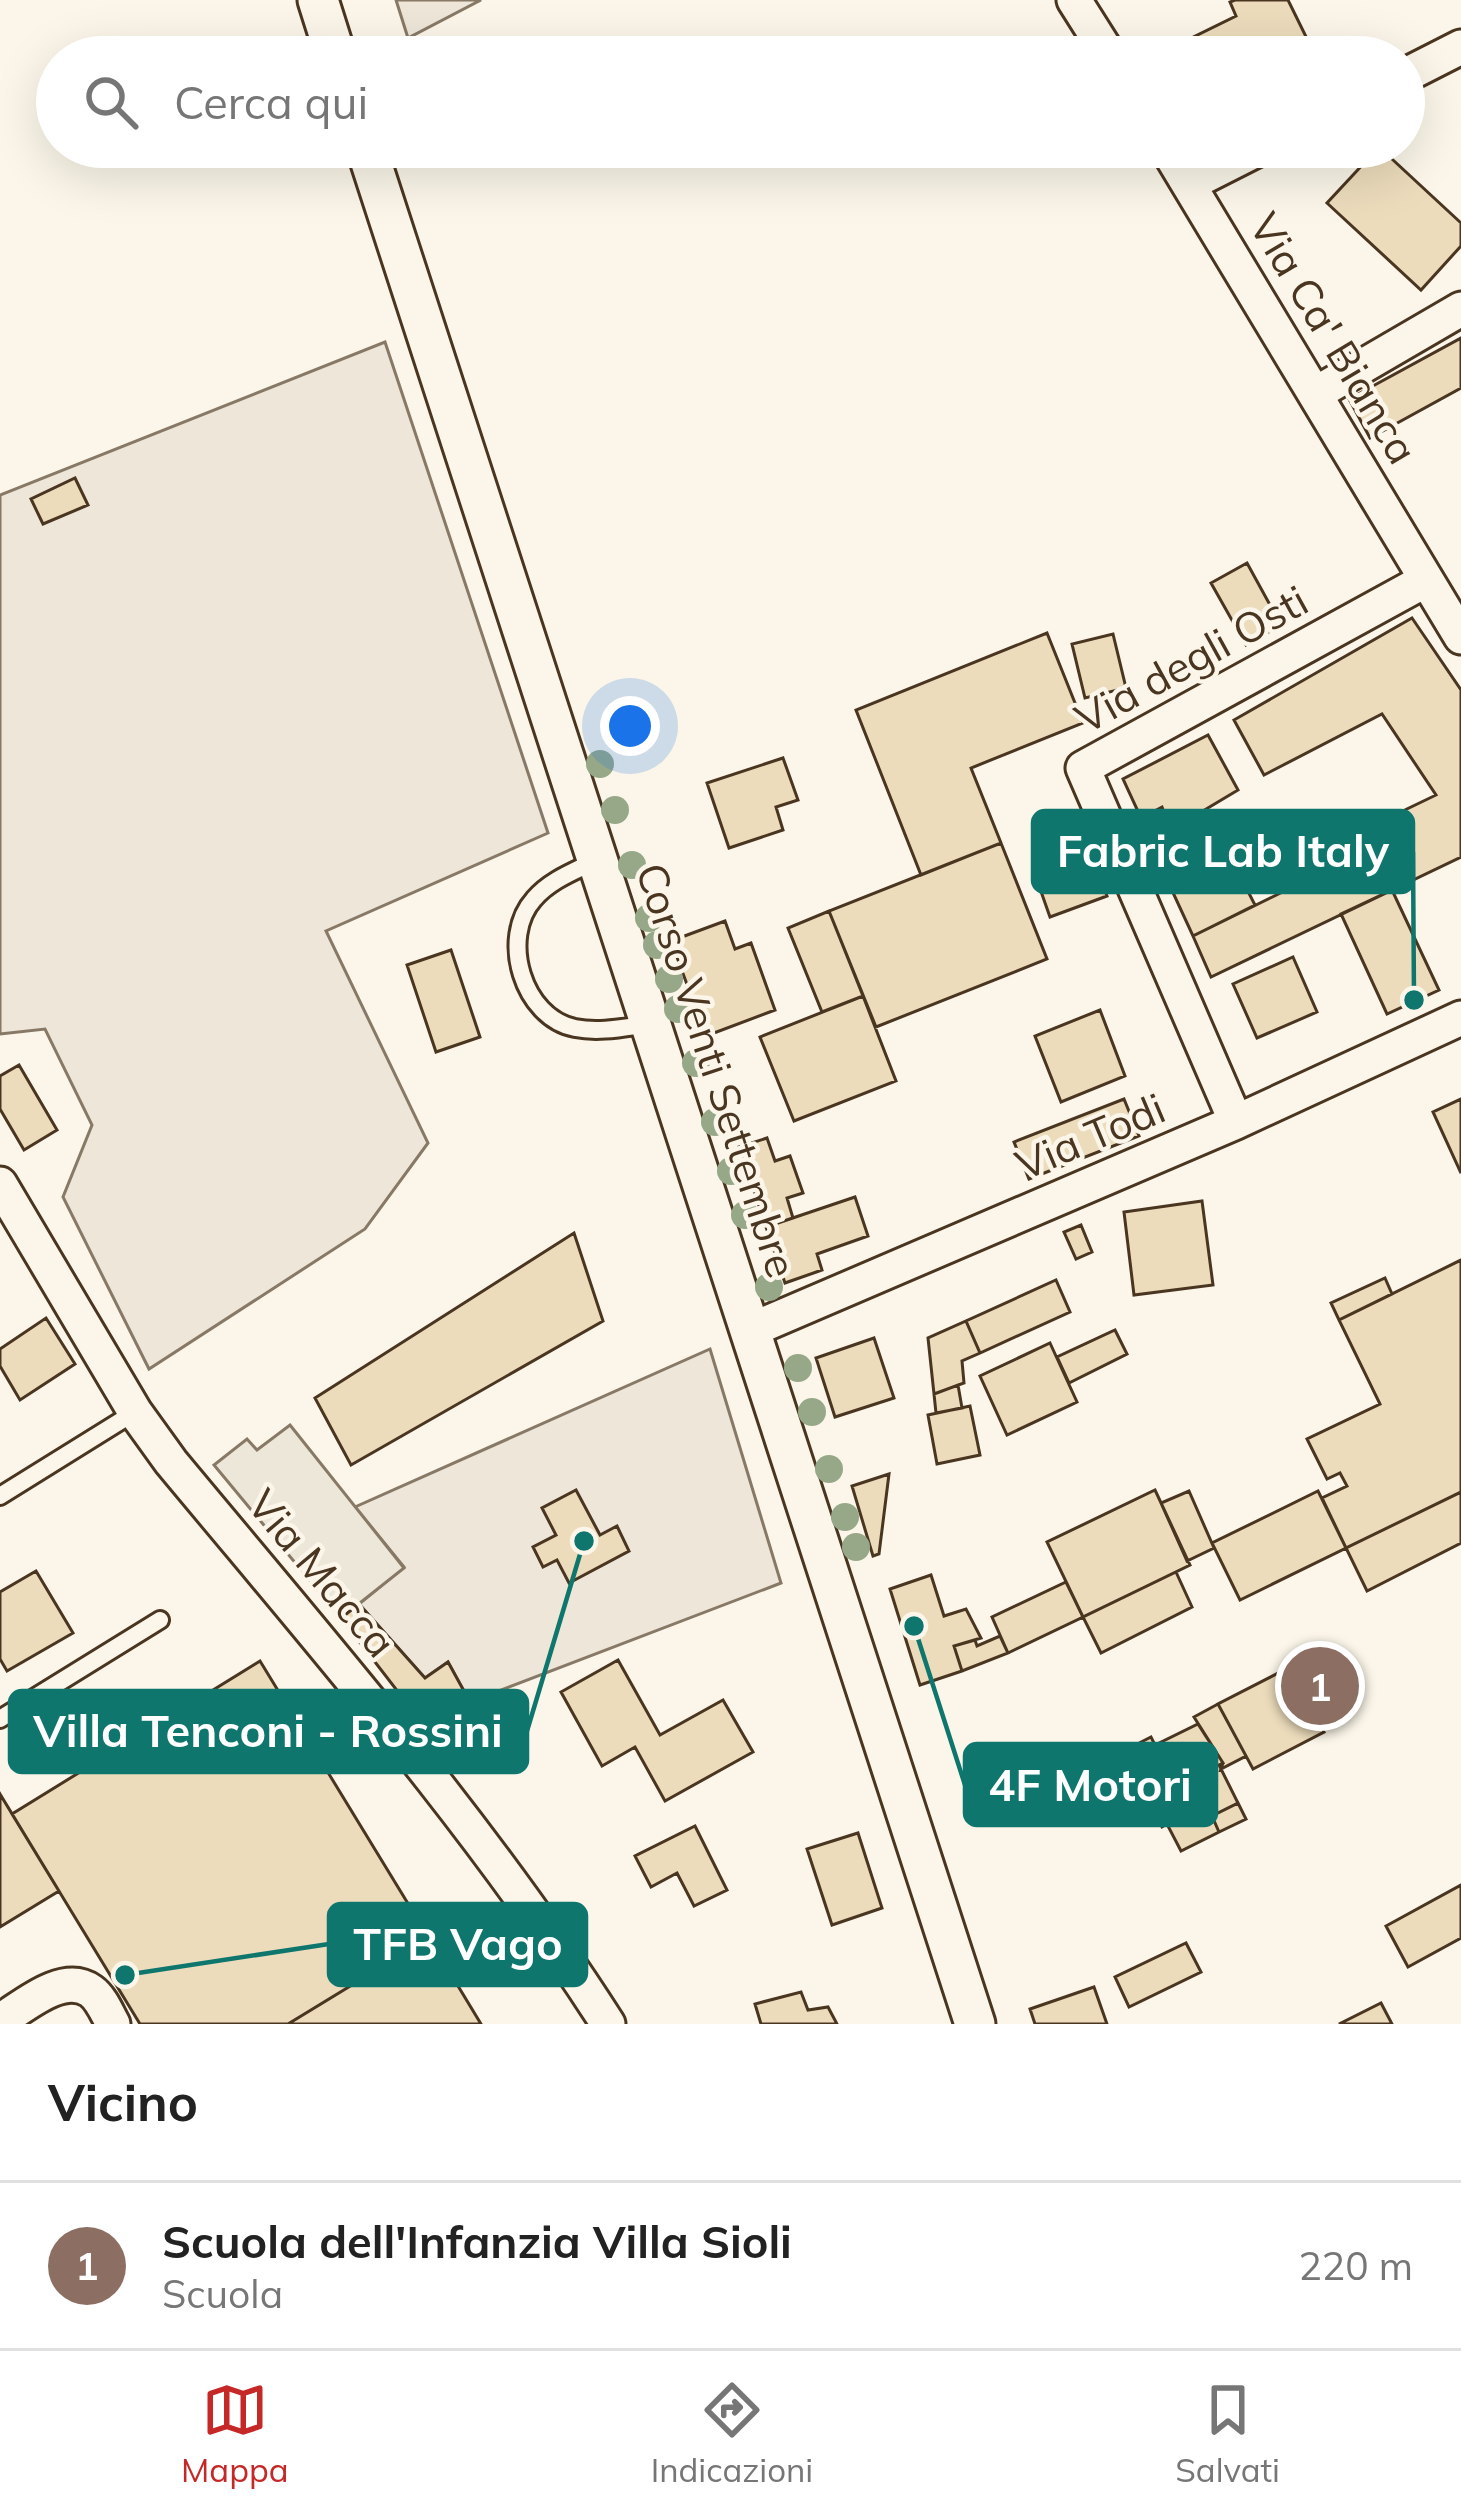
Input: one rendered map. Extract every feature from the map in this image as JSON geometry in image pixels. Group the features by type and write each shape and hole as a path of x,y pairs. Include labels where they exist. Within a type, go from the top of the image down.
{"street":[{"path":"318,0 329,36"},
{"path":"1074,0 1097,36"},
{"path":"1425,65 1461,47"},
{"name":"Corso Venti Settembre","path":"373,168 975,2024"},
{"name":"Via Ca' Bianca","path":"1179,168 1461,637"},
{"path":"1189,184 1221,168"},
{"path":"1315,394 1461,310"},
{"name":"Via degli Osti","path":"1236,1122 1083,768 1426,580"},
{"name":"Via Todi","path":"751,1330 1236,1122 1461,1018"},
{"name":"Via Macca","path":"0,1184 135,1412 457,1809 526,1900 608,2024"},
{"path":"0,2021 52,1990 76,1985 96,1996 113,2024"}],"lane":[{"path":"598,859 556,881 529,903 519,935 521,973 532,1000 562,1024 603,1030 651,1023"},
{"path":"0,1496 135,1412"},
{"path":"0,1719 160,1620"}],"shaded area":[{"path":"396,0 481,0 412,36 407,36"},
{"path":"385,342 548,833 326,931 428,1143 365,1229 149,1369 63,1197 92,1125 45,1029 0,1034 0,495"},
{"path":"710,1349 781,1583 470,1702 448,1662 425,1678 359,1604 404,1567 355,1507"},
{"path":"290,1425 404,1568 341,1618 214,1465 247,1439 257,1450"}],"building":[{"path":"1288,0 1306,36 1195,36 1236,16 1230,2"},
{"path":"1360,168 1402,168 1461,223 1461,246 1421,290 1327,203"},
{"path":"1461,338 1461,388 1370,438 1349,399"},
{"path":"75,478 88,505 43,524 31,499"},
{"path":"1247,563 1281,625 1246,645 1211,583"},
{"path":"1412,618 1461,690 1461,857 1211,977 1193,936 1362,853 1353,835 1436,795 1382,714 1264,775 1234,720"},
{"path":"1047,633 1083,723 971,768 1001,843 921,875 856,710"},
{"path":"1113,634 1126,688 1085,698 1072,644"},
{"path":"1208,735 1238,790 1171,830 1162,807 1141,818 1123,779"},
{"path":"783,758 798,800 776,807 783,830 729,848 707,783"},
{"path":"1076,813 1107,896 1050,917 1038,883 1073,870 1055,821"},
{"path":"1213,823 1255,905 1193,936 1157,858"},
{"path":"1001,843 1047,959 876,1027 829,911"},
{"path":"1392,890 1439,990 1387,1014 1341,914"},
{"path":"829,911 863,996 822,1012 788,928"},
{"path":"725,921 735,949 751,943 775,1010 706,1036 671,941"},
{"path":"451,950 480,1037 436,1052 407,965"},
{"path":"1293,957 1317,1012 1257,1038 1233,984"},
{"path":"863,996 896,1081 794,1121 760,1037"},
{"path":"1100,1010 1125,1076 1061,1102 1035,1036"},
{"path":"19,1065 57,1130 24,1150 0,1109 0,1076"},
{"path":"1124,1099 1139,1136 1029,1179 1014,1142"},
{"path":"1461,1099 1461,1173 1433,1112"},
{"path":"767,1138 775,1161 790,1156 803,1193 787,1198 793,1218 766,1227 739,1147"},
{"path":"855,1197 868,1236 817,1254 822,1270 785,1283 766,1227"},
{"path":"1202,1201 1213,1285 1134,1295 1124,1212"},
{"path":"1081,1225 1092,1252 1076,1259 1064,1232"},
{"path":"574,1233 603,1321 351,1465 315,1398"},
{"path":"1461,1260 1461,1492 1346,1548 1322,1498 1347,1486 1340,1473 1327,1479 1307,1439 1380,1404 1339,1320"},
{"path":"1385,1278 1392,1294 1339,1320 1331,1303"},
{"path":"1056,1280 1070,1312 980,1353 966,1321"},
{"path":"46,1318 75,1364 20,1400 0,1366 0,1349"},
{"path":"966,1321 980,1353 962,1361 964,1383 934,1394 928,1338"},
{"path":"1115,1330 1127,1354 1069,1383 1057,1357"},
{"path":"874,1338 894,1398 835,1417 816,1358"},
{"path":"1050,1343 1077,1402 1007,1435 980,1376"},
{"path":"958,1385 962,1408 936,1413 934,1394"},
{"path":"970,1406 980,1455 937,1464 928,1415"},
{"path":"889,1474 879,1554 873,1556 852,1486"},
{"path":"576,1490 600,1535 617,1526 629,1551 569,1583 557,1560 543,1567 533,1547 556,1535 542,1508"},
{"path":"1155,1490 1190,1565 1083,1617 1047,1542"},
{"path":"1189,1491 1214,1548 1187,1561 1161,1503"},
{"path":"1318,1491 1346,1548 1240,1600 1212,1543"},
{"path":"1461,1492 1461,1543 1367,1591 1346,1548"},
{"path":"36,1571 73,1633 7,1671 0,1659 0,1592"},
{"path":"1176,1572 1192,1607 1101,1653 1083,1617"},
{"path":"931,1575 944,1616 966,1609 981,1638 954,1646 962,1671 920,1685 890,1589"},
{"path":"1066,1582 1083,1617 1008,1653 992,1617"},
{"path":"359,1604 425,1678 448,1662 470,1702 429,1732 341,1618"},
{"path":"1000,1636 1008,1653 962,1671 954,1646 975,1640 977,1646"},
{"path":"618,1660 660,1735 723,1700 753,1752 665,1801 635,1747 602,1766 561,1692"},
{"path":"260,1661 429,1938 288,2024 140,2024 12,1814"},
{"path":"1290,1667 1324,1732 1253,1769 1218,1704"},
{"path":"1218,1704 1246,1756 1221,1769 1223,1763 1194,1717"},
{"path":"1198,1724 1223,1763 1219,1765 1238,1803 1212,1816 1219,1832 1181,1851 1167,1824 1162,1827 1124,1751 1151,1737 1155,1745"},
{"path":"0,1794 59,1891 0,1927"},
{"path":"1238,1803 1246,1819 1219,1832 1212,1816"},
{"path":"695,1826 727,1890 694,1906 677,1873 651,1887 635,1856"},
{"path":"858,1833 882,1908 832,1925 807,1849"},
{"path":"1461,1885 1461,1938 1408,1967 1386,1926"},
{"path":"429,1938 481,2024 288,2024"},
{"path":"1186,1943 1201,1972 1129,2007 1115,1977"},
{"path":"1094,1987 1107,2024 1035,2024 1030,2009"},
{"path":"801,1992 808,2010 828,2007 837,2024 761,2024 755,2004"},
{"path":"1381,2003 1392,2024 1339,2024"}],"place":[{"name":"Fabric Lab Italy","path":"1414,1000"},
{"name":"Villa Tenconi - Rossini","path":"584,1541"},
{"name":"4F Motori","path":"914,1626"},
{"name":"Scuola dell'Infanzia Villa Sioli","path":"1320,1686"},
{"name":"TFB Vago","path":"125,1975"}]}
